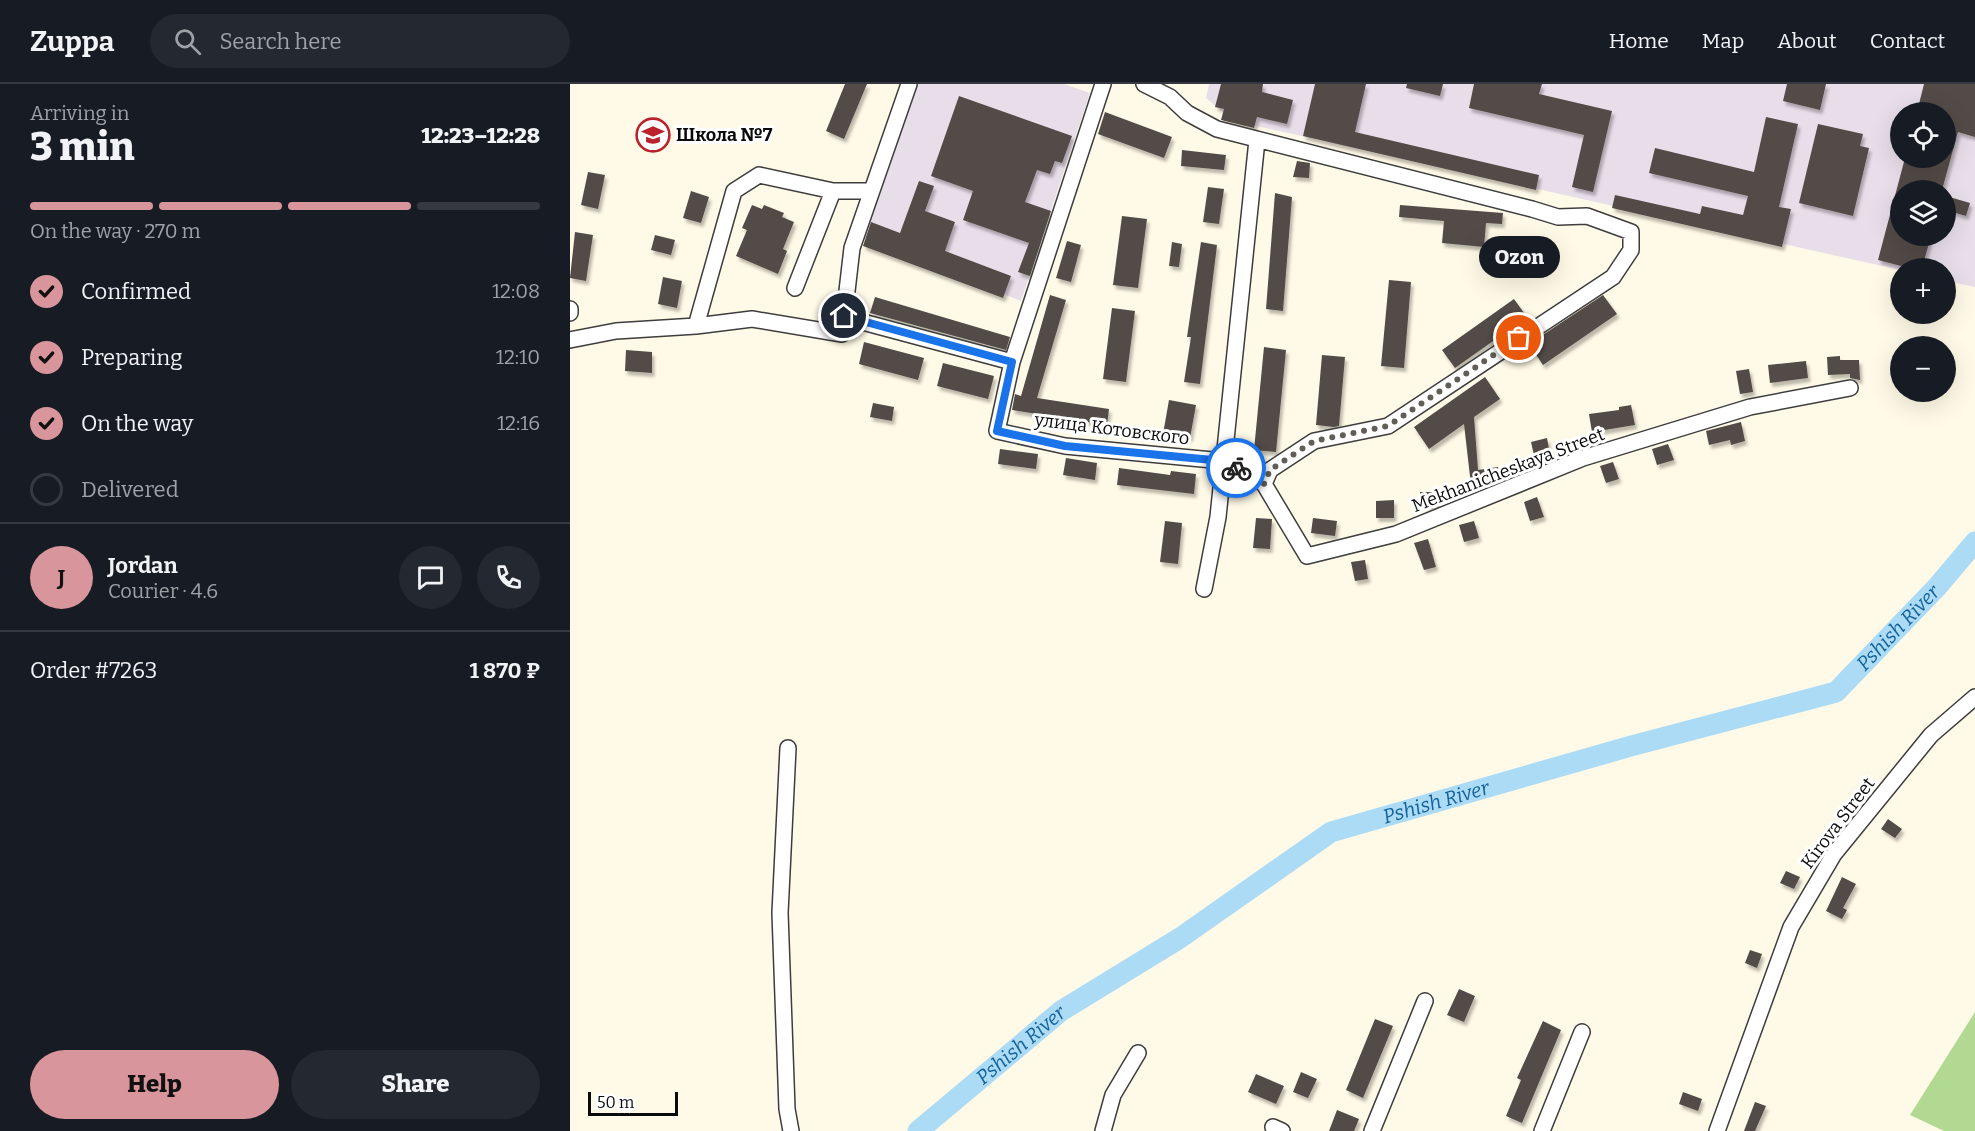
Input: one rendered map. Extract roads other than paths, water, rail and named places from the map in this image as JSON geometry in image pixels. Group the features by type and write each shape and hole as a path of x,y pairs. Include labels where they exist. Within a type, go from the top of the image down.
{"street":[{"path":"570,340 616,331 696,326 752,319 842,334 852,248 909,84"},
{"path":"844,316 1012,362 1103,84"},
{"path":"1144,84 1170,97 1187,113 1217,129 1532,209 1545,215 1587,216 1612,223 1631,232 1631,250 1613,277 1388,426 1314,441 1270,470 1264,484"},
{"path":"1204,589 1218,517 1257,140"},
{"path":"696,326 734,191 759,176 833,190 870,191"},
{"path":"795,288 833,190"},
{"name":"улица Котовского","path":"1012,362 997,431 1065,446 1223,461"},
{"name":"Mekhanicheskaya Street","path":"1223,461 1264,484 1307,556 1396,534 1606,452 1750,407 1850,388"},
{"name":"Kirova Street","path":"1717,1131 1791,927 1834,854 1931,735 1975,697"},
{"path":"788,748 780,913 787,1109 791,1131"},
{"path":"1372,1131 1425,1001"},
{"path":"1542,1131 1582,1032"},
{"path":"1103,1131 1113,1095 1138,1053"}],"waterway":[{"name":"Pshish River","path":"918,1131 1061,1011 1180,938 1331,832 1631,746 1836,692 1937,587 1975,542"}],"place":[{"name":"Школа №7","path":"653,135"},
{"name":"Ozon","path":"1519,338"}]}
